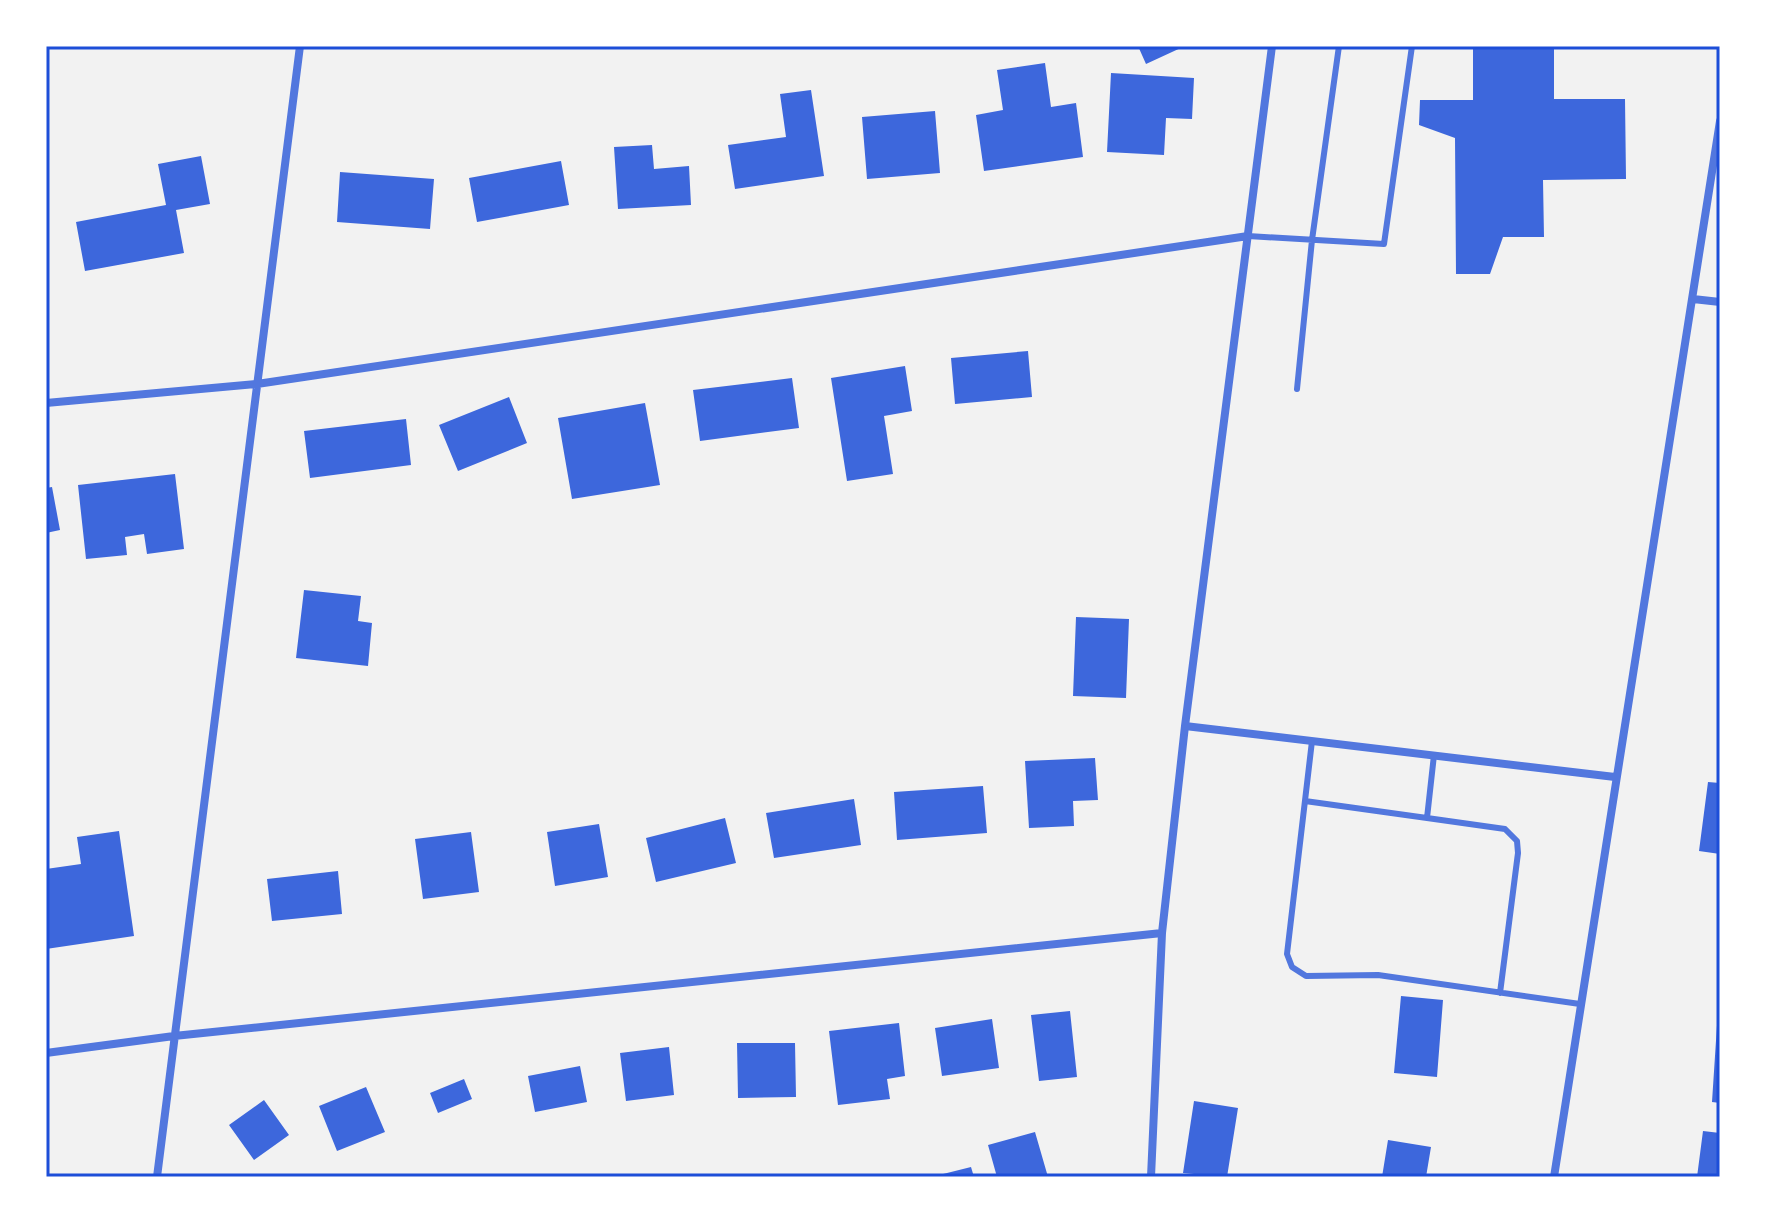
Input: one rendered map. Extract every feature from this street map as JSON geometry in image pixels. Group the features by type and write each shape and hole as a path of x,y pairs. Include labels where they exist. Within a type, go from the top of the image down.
{"street":[{"path":"157,1177 300,46"},
{"path":"1151,1177 1162,933 1185,726 1272,46"},
{"path":"1554,1177 1720,121"},
{"path":"46,403 257,384 1248,236"},
{"path":"1693,299 1720,302"},
{"path":"1185,726 1615,777"},
{"path":"46,1053 174,1036 1162,933"}],"lane":[{"path":"1297,389 1312,240 1339,46"},
{"path":"1248,236 1384,244 1412,46"},
{"path":"1312,741 1287,954 1292,967 1306,976 1378,975 1580,1004"},
{"path":"1427,818 1434,755"},
{"path":"1305,801 1505,829 1517,841 1518,853 1500,993"}],"building":[{"path":"1138,46 1185,46 1146,64"},
{"path":"1473,46 1554,46 1554,99 1625,99 1626,179 1543,180 1544,237 1503,237 1490,274 1456,274 1455,138 1419,125 1420,100 1473,100"},
{"path":"1045,63 1051,107 1076,103 1083,157 984,171 976,115 1003,110 997,70"},
{"path":"1111,73 1194,78 1192,119 1166,118 1164,155 1107,152"},
{"path":"811,90 824,176 735,189 728,145 786,137 780,94"},
{"path":"935,111 940,173 867,179 862,117"},
{"path":"652,145 654,169 689,166 691,205 618,209 614,147"},
{"path":"201,156 210,204 176,210 184,253 85,271 76,222 166,205 158,164"},
{"path":"561,161 569,205 477,222 469,178"},
{"path":"340,172 434,179 430,229 337,222"},
{"path":"1028,351 1032,397 955,404 951,358"},
{"path":"905,366 912,411 884,416 893,474 847,481 831,378"},
{"path":"792,378 799,428 700,441 693,390"},
{"path":"509,397 527,443 458,471 439,425"},
{"path":"645,403 660,485 572,499 558,418"},
{"path":"406,419 411,465 310,478 304,431"},
{"path":"175,474 184,549 147,554 144,534 125,537 127,555 86,559 78,485"},
{"path":"52,487 60,530 46,533 46,488"},
{"path":"304,590 361,596 358,621 372,623 368,666 296,658"},
{"path":"1076,617 1129,619 1126,698 1073,696"},
{"path":"1095,758 1098,800 1073,801 1074,826 1029,828 1025,761"},
{"path":"1708,782 1720,783 1720,854 1699,851"},
{"path":"983,786 987,833 897,840 894,792"},
{"path":"854,799 861,845 774,858 766,813"},
{"path":"725,818 736,863 656,882 646,838"},
{"path":"599,824 608,877 555,886 547,832"},
{"path":"119,831 134,936 46,949 46,869 81,864 77,837"},
{"path":"471,832 479,892 423,899 415,839"},
{"path":"338,871 342,914 272,921 267,879"},
{"path":"1401,996 1443,1000 1437,1077 1394,1073"},
{"path":"1720,1010 1720,1103 1712,1102"},
{"path":"1070,1011 1077,1077 1039,1081 1031,1015"},
{"path":"992,1019 999,1068 942,1076 935,1028"},
{"path":"899,1023 905,1076 887,1079 890,1099 838,1105 829,1031"},
{"path":"737,1043 795,1043 796,1097 738,1098"},
{"path":"669,1047 674,1095 626,1101 620,1053"},
{"path":"580,1066 587,1102 535,1112 528,1076"},
{"path":"464,1079 472,1099 438,1113 430,1093"},
{"path":"366,1087 385,1132 337,1151 319,1106"},
{"path":"264,1100 289,1135 254,1160 229,1125"},
{"path":"1194,1101 1238,1108 1227,1177 1183,1173"},
{"path":"1703,1131 1720,1133 1720,1177 1697,1177"},
{"path":"1035,1132 1048,1177 997,1177 988,1145"},
{"path":"1388,1140 1431,1147 1426,1177 1382,1177"},
{"path":"971,1167 974,1177 935,1176"}]}
